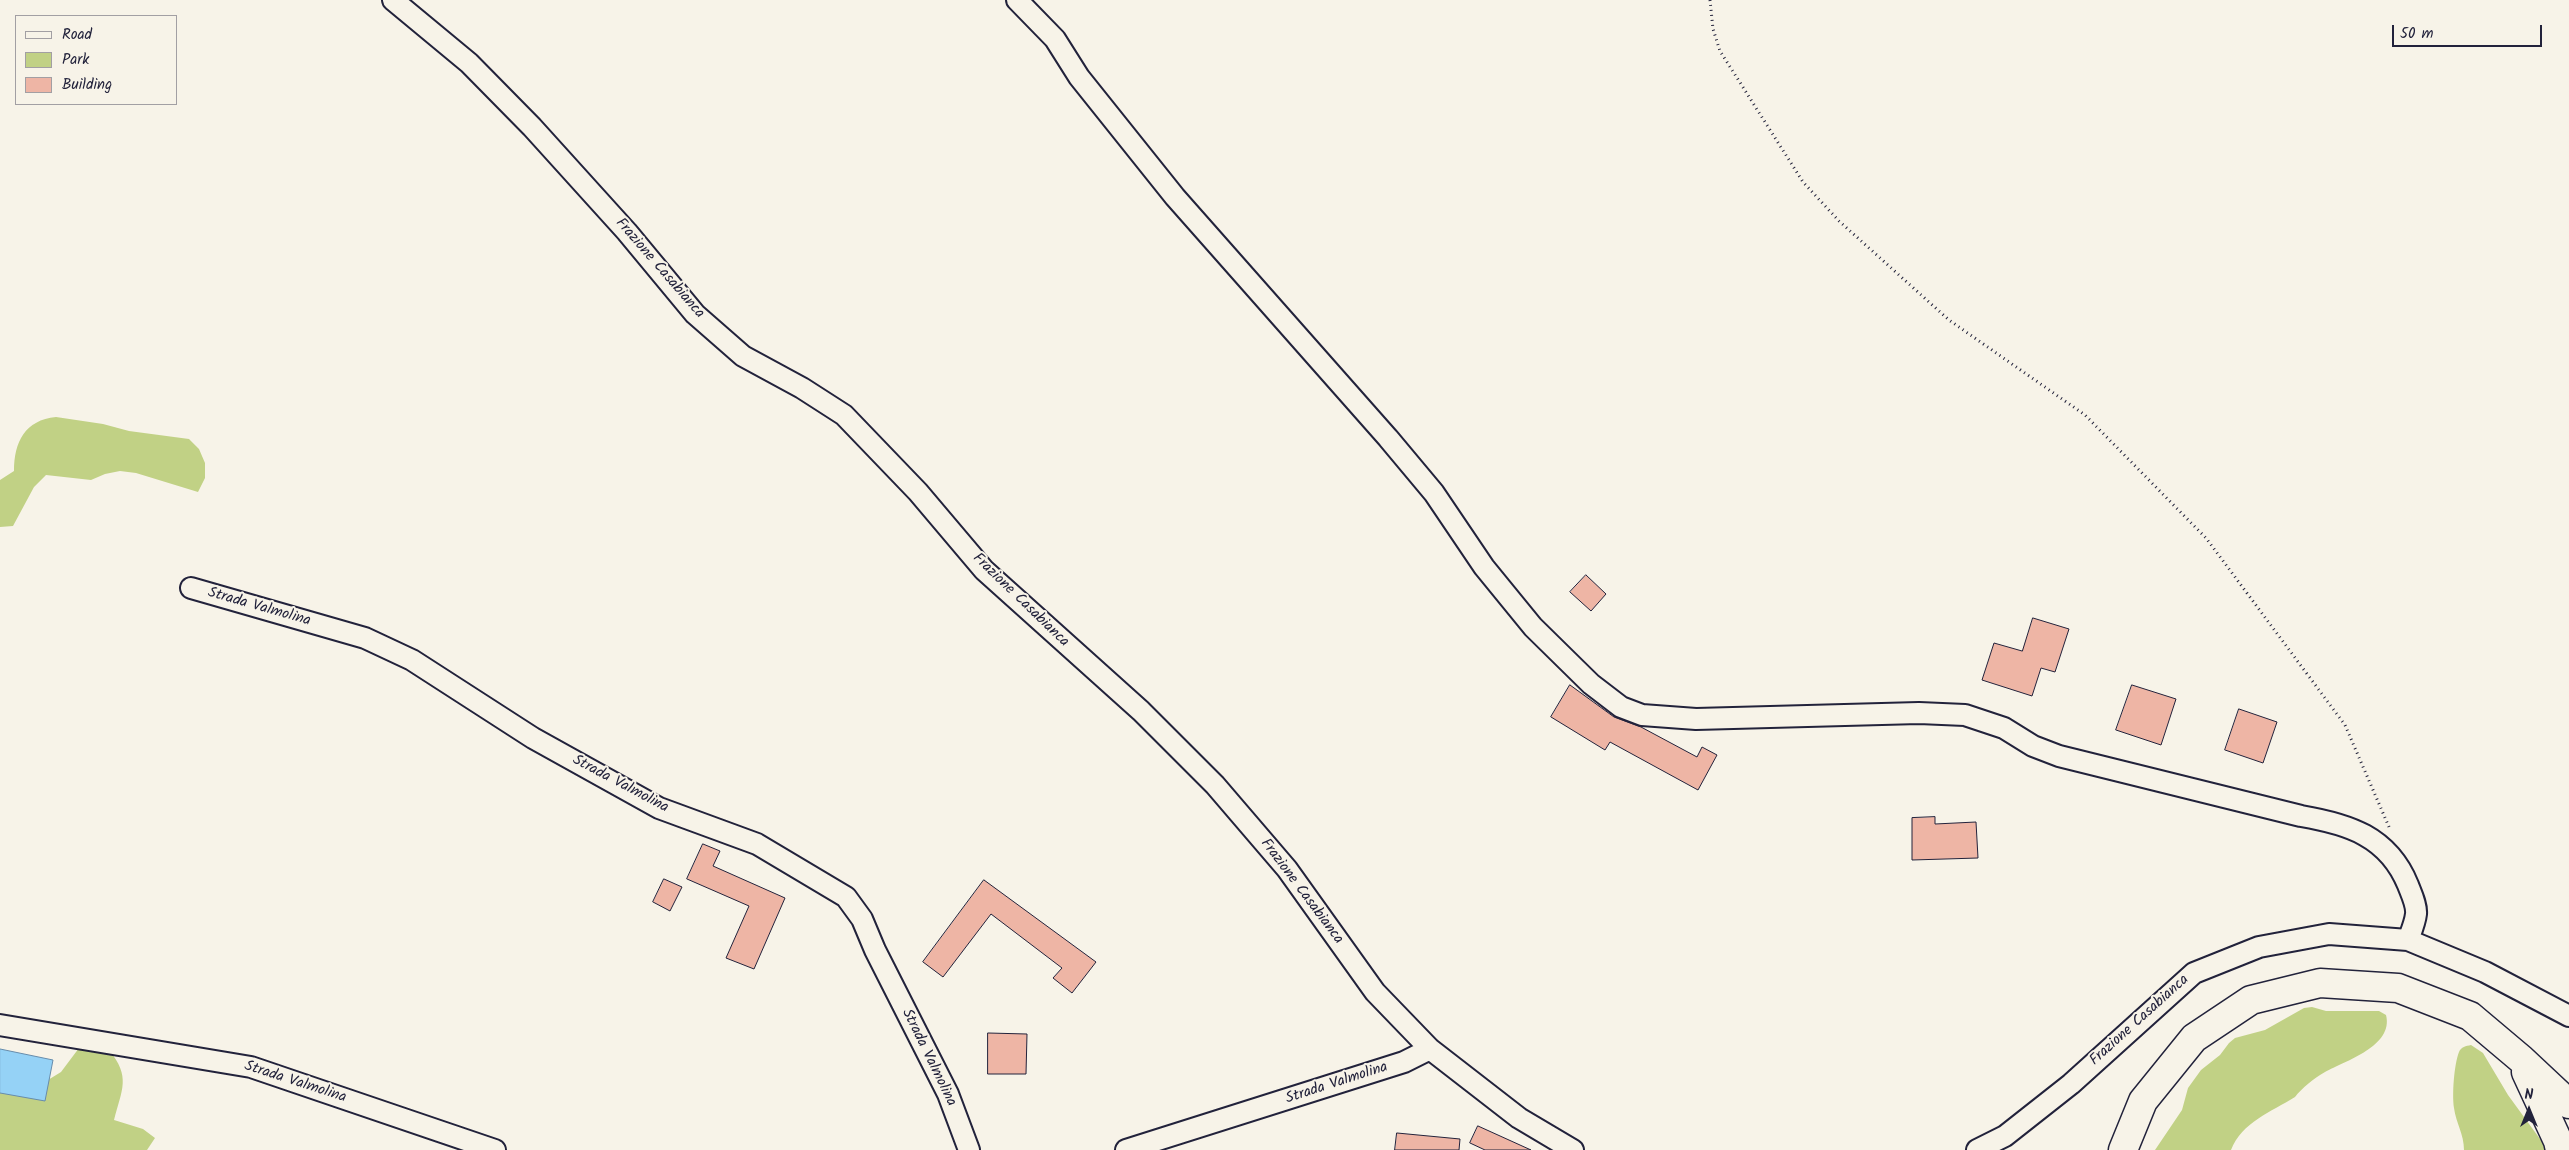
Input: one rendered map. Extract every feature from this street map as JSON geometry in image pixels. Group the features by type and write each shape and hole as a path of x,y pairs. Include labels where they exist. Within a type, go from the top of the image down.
{"highway":[{"path":"2123,1150 2143,1101 2194,1038 2251,1000 2320,983 2398,988 2470,1016 2521,1059 2569,1104"},
{"path":"2521,1059 2558,1141 2560,1150"}],"street":[{"name":"Frazione Casabianca","path":"393,0 469,63 532,127 628,232 695,314 743,356 802,388 844,415 918,492 984,570 1141,711 1208,778 1287,869 1375,992 1430,1049 1519,1118 1573,1150"},
{"path":"1017,0 1054,39 1079,77 1175,197 1388,438 1434,493 1484,568 1533,627 1591,684 1621,707 1642,715 1696,719 1909,714 1965,715 2004,728 2033,746 2059,756 2301,816 2339,822 2367,836 2384,849 2403,873 2416,913 2408,940"},
{"name":"Strada Valmolina","path":"191,588 365,638 412,660 532,738 659,808 757,844 846,897 862,919 875,950 948,1094 969,1150"},
{"name":"Frazione Casabianca","path":"1977,1150 2005,1136 2071,1084 2194,974 2259,946 2329,934 2408,940 2485,972 2569,1016"},
{"name":"Strada Valmolina","path":"0,1026 251,1067 496,1150"},
{"name":"Strada Valmolina","path":"1126,1150 1404,1062 1430,1049"}],"path":[{"path":"1710,0 1713,29 1720,51 1803,182 1840,221 1949,320 2086,415 2206,538 2345,725 2390,830"}],"green space":[{"path":"56,417 103,424 129,431 189,439 199,449 205,463 205,478 198,492 136,473 120,471 105,474 91,480 46,475 34,487 13,526 0,527 0,480 14,471 16,451 23,434 36,423"},
{"path":"2312,1007 2326,1011 2379,1011 2386,1015 2386,1026 2383,1035 2366,1051 2321,1074 2295,1097 2250,1125 2242,1132 2231,1150 2155,1150 2182,1110 2188,1088 2201,1070 2220,1055 2229,1043 2235,1038 2265,1030 2304,1008"},
{"path":"2471,1045 2483,1053 2508,1095 2548,1150 2464,1150 2463,1139 2454,1108 2454,1080 2459,1052 2462,1048"},
{"path":"79,1048 109,1050 116,1059 123,1084 114,1120 143,1129 155,1138 147,1150 0,1150 0,1083 48,1080 61,1072"}],"water":[{"path":"0,1049 53,1060 45,1101 0,1093"}],"building":[{"path":"1586,575 1606,594 1591,611 1570,592"},
{"path":"2033,618 2069,629 2055,672 2041,668 2032,696 1982,680 1994,643 2022,651"},
{"path":"1570,685 1614,717 1641,727 1697,757 1702,747 1717,755 1698,790 1610,742 1605,750 1551,717"},
{"path":"2132,685 2176,699 2161,745 2116,730"},
{"path":"2239,709 2277,722 2263,763 2225,750"},
{"path":"1935,817 1935,824 1976,822 1978,858 1912,860 1912,818"},
{"path":"703,844 720,851 713,866 785,898 754,969 726,958 749,906 687,879"},
{"path":"664,879 682,887 670,911 653,902"},
{"path":"984,880 1096,962 1072,993 1053,978 1062,968 991,914 943,977 923,962"},
{"path":"988,1033 1027,1034 1026,1074 988,1074"},
{"path":"1478,1126 1531,1150 1485,1150 1470,1143"},
{"path":"1397,1133 1460,1139 1459,1150 1395,1150"}]}
